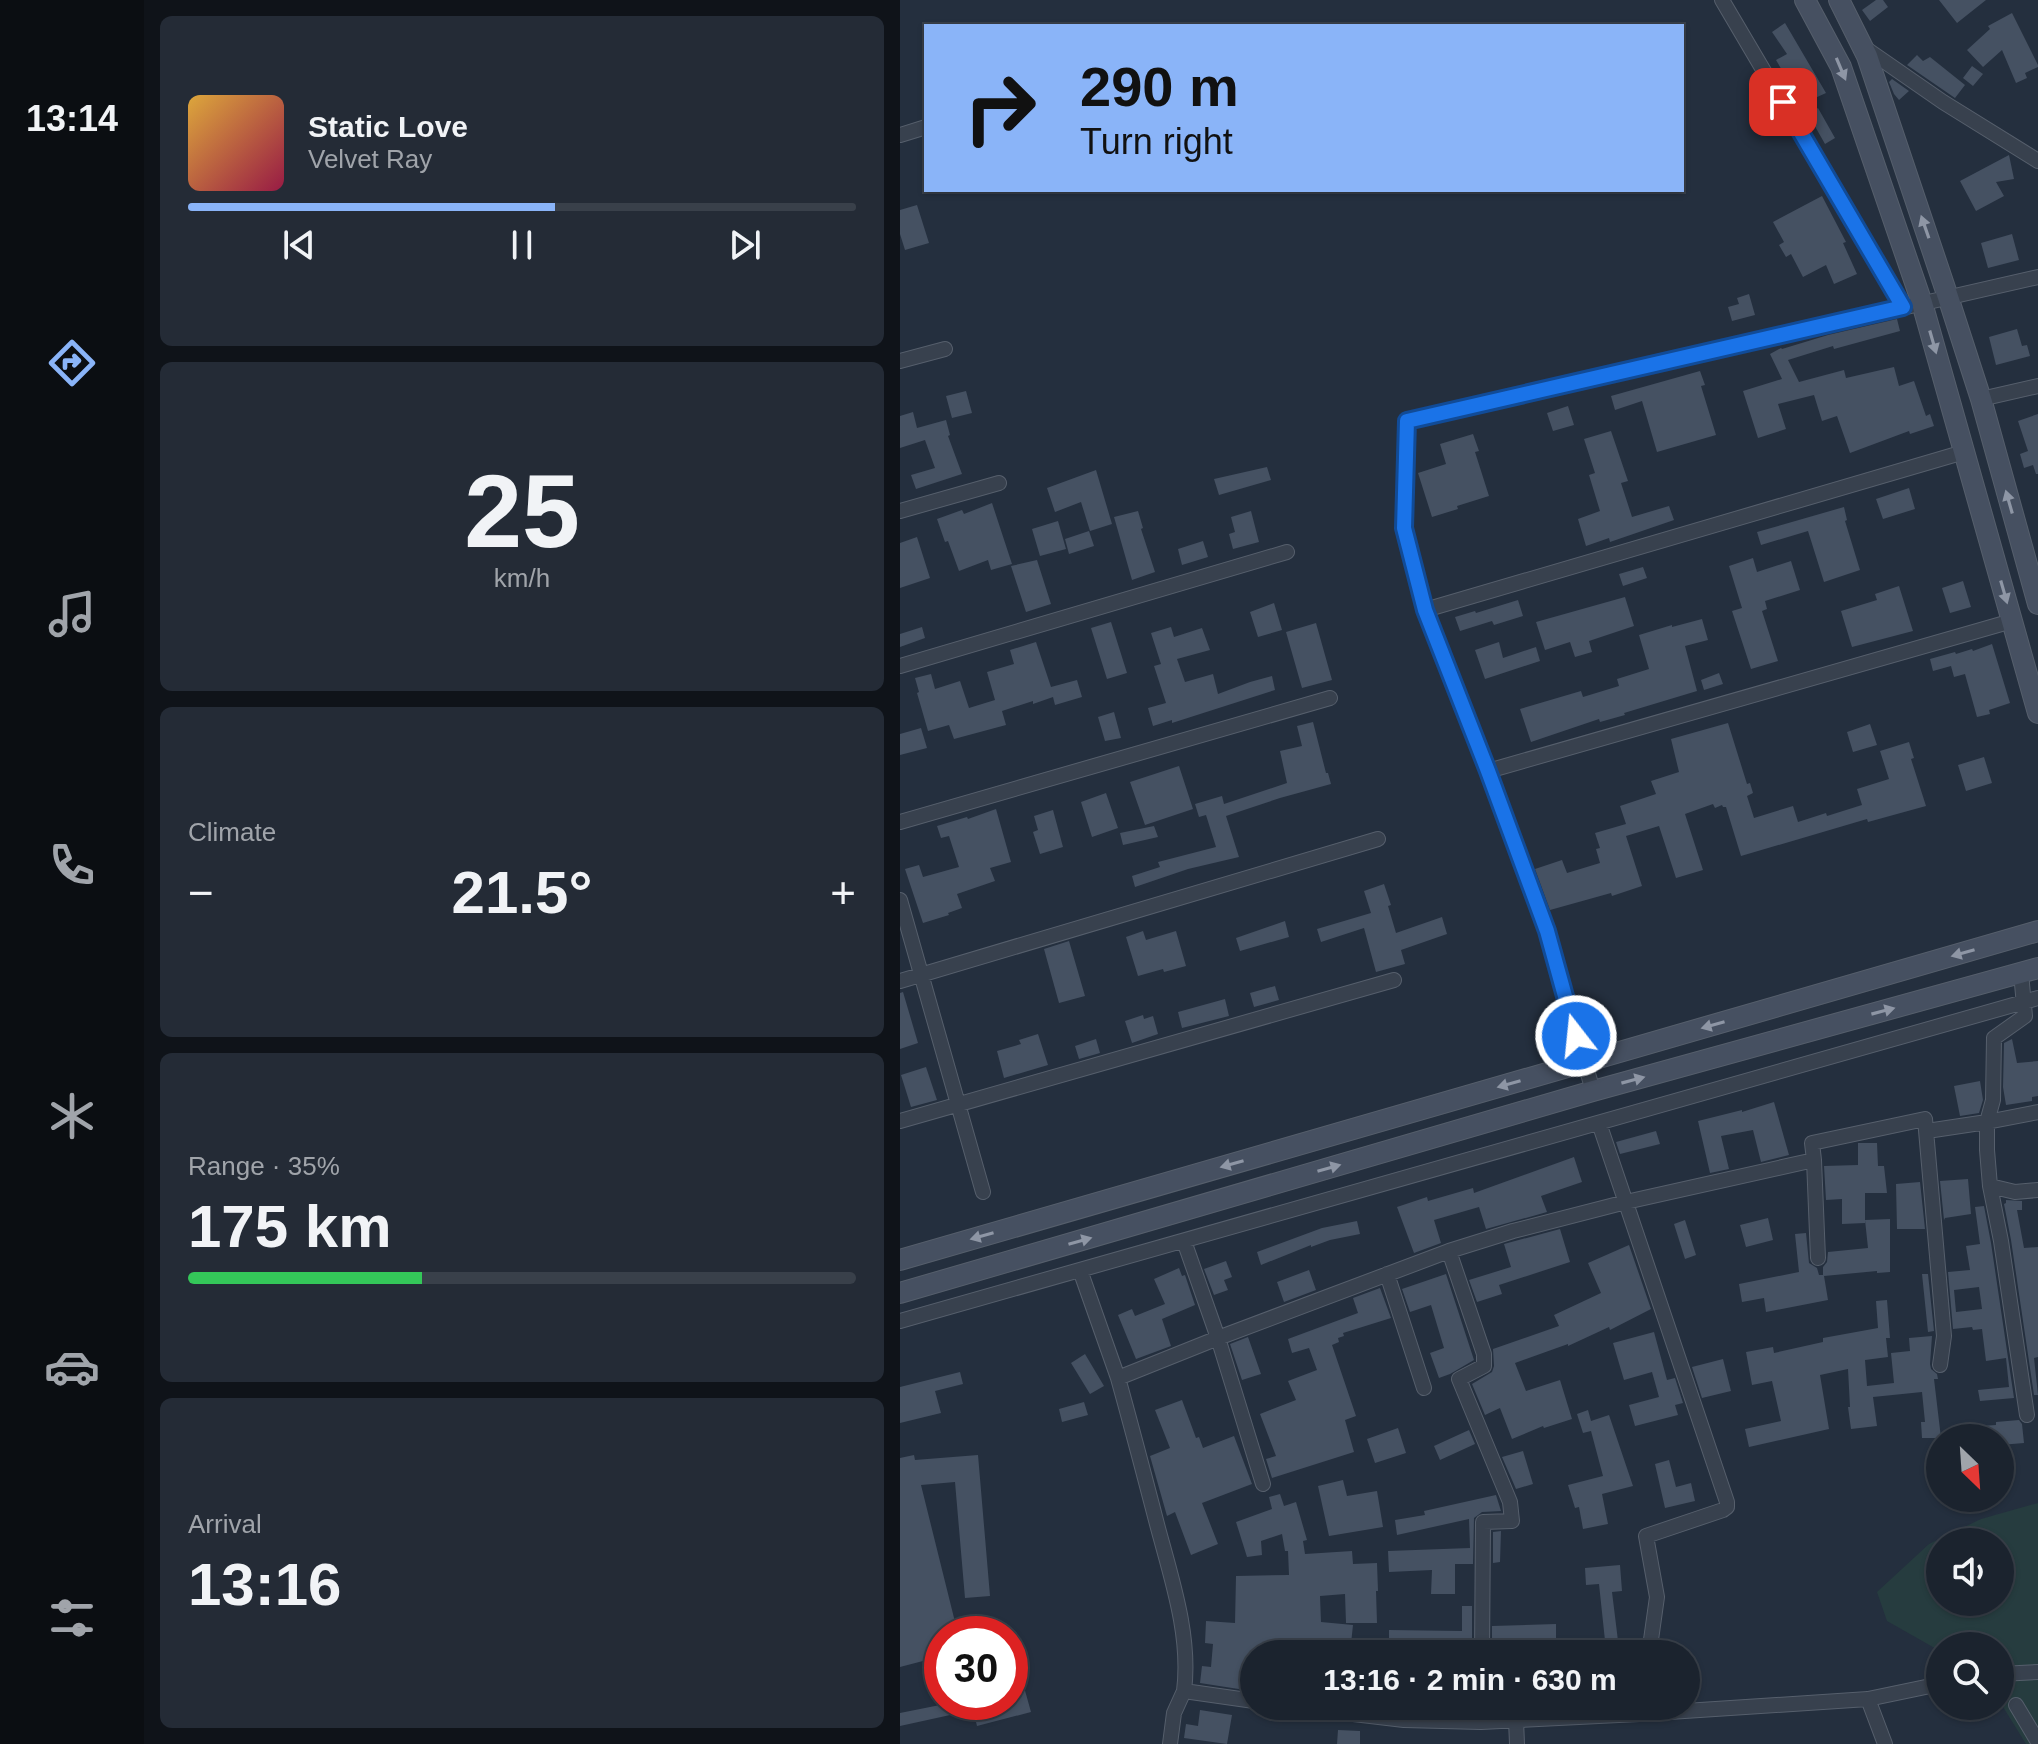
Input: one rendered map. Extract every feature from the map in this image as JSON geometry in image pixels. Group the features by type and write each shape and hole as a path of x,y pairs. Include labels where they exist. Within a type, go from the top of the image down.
{"main road":[{"path":"1805,0 1841,67 1913,305 1964,452 2038,713"},
{"path":"1839,0 1867,56 1948,297 1981,399 2038,604"},
{"path":"900,1260 2038,931"},
{"path":"900,1293 1593,1091 2030,971"}],"street":[{"path":"1722,0 1913,305"},
{"path":"1861,45 1943,102 2038,161"},
{"path":"900,135 924,128"},
{"path":"1593,1091 1547,931 1425,610 1404,528 1407,421 2038,277"},
{"path":"900,361 945,349"},
{"path":"1981,399 2038,386"},
{"path":"1425,610 1964,452"},
{"path":"900,511 999,483"},
{"path":"900,666 1287,552"},
{"path":"1488,771 2012,621"},
{"path":"900,822 1330,698"},
{"path":"900,981 1378,839"},
{"path":"900,900 983,1192"},
{"path":"2027,1415 1990,1186 1987,1122 1993,1100 1994,1038 2025,1016 2031,1000 2030,971"},
{"path":"900,1121 1394,980"},
{"path":"900,1321 2031,1000"},
{"path":"1927,1131 2038,1112"},
{"path":"1818,1258 1812,1143 1925,1119 1944,1336 1940,1365"},
{"path":"1599,1123 1727,1502 1723,1510 1646,1536 1657,1597 1651,1640"},
{"path":"1118,1378 1449,1251 1626,1202 1814,1160"},
{"path":"1990,1186 2015,1192 2038,1190"},
{"path":"1184,1241 1263,1484"},
{"path":"1449,1251 1484,1354 1484,1366 1459,1379 1510,1502 1512,1521 1483,1522 1482,1640"},
{"path":"1080,1270 1118,1378 1177,1600 1186,1675 1184,1691 1174,1713 1170,1744"},
{"path":"1387,1274 1424,1388"},
{"path":"2014,1673 2038,1672"},
{"path":"1700,1707 1868,1699 1926,1687"},
{"path":"1184,1691 1240,1699"},
{"path":"1868,1699 1885,1744"},
{"path":"2016,1705 2038,1742"},
{"path":"1404,1720 1516,1720 1517,1744"}],"green space":[{"path":"2038,1503 2038,1744 2026,1744 2011,1720 2014,1720 2014,1632 1926,1632 1926,1643 1887,1621 1877,1592 1926,1547 1926,1616 2014,1616 2014,1528 1962,1528 1981,1519"}],"building":[{"path":"1876,0 1883,0 1888,7 1870,21 1862,10"},
{"path":"1939,0 1986,0 1957,23"},
{"path":"2012,13 2038,65 2025,73 2027,78 2016,83 2002,50 1983,67 1967,50 1990,29 1988,26"},
{"path":"1785,23 1826,93 1815,98 1809,87 1796,94 1776,60 1787,54 1772,32"},
{"path":"1917,55 1923,61 1930,57 1965,85 1955,98 1907,65"},
{"path":"1972,66 1983,74 1973,86 1963,78"},
{"path":"1892,79 1909,91 1899,100 1889,82"},
{"path":"1818,108 1835,138 1825,144 1808,114"},
{"path":"2009,155 2014,179 1996,182 2004,196 1976,211 1960,181"},
{"path":"1822,196 1846,242 1843,243 1857,274 1834,284 1826,265 1803,277 1791,254 1786,257 1779,245 1784,242 1773,222"},
{"path":"917,205 929,243 905,250 900,234 900,210"},
{"path":"2012,234 2019,260 1988,268 1981,243"},
{"path":"1749,294 1755,315 1732,321 1728,307 1739,304 1737,298"},
{"path":"1897,319 1900,331 1788,360 1799,382 1844,370 1846,378 1894,367 1899,386 1914,381 1926,416 1930,414 1934,426 1910,434 1909,431 1850,453 1837,416 1822,421 1814,395 1778,404 1786,429 1758,438 1743,391 1782,379 1770,354 1828,335"},
{"path":"2017,329 2022,346 2027,345 2030,356 1996,365 1989,337"},
{"path":"1700,371 1705,385 1701,386 1716,435 1657,452 1642,401 1615,410 1611,396"},
{"path":"966,391 972,413 952,418 946,396"},
{"path":"1568,406 1574,425 1553,431 1547,413"},
{"path":"913,412 917,428 946,420 948,436 962,474 916,489 911,475 935,468 925,440 900,448 900,416"},
{"path":"2038,414 2036,474 2033,465 2024,468 2020,454 2028,451 2018,421"},
{"path":"1611,431 1628,481 1621,483 1632,517 1669,506 1674,520 1610,542 1609,538 1586,546 1578,519 1600,511 1589,475 1595,473 1584,439"},
{"path":"1473,434 1479,451 1475,452 1489,496 1432,517 1418,473 1446,464 1440,444"},
{"path":"1267,467 1271,480 1219,495 1214,479"},
{"path":"1096,470 1112,524 1090,531 1081,502 1055,512 1047,488"},
{"path":"1909,488 1915,509 1883,519 1876,499"},
{"path":"992,503 1012,564 991,570 988,560 959,571 937,519 962,510 964,514"},
{"path":"1844,507 1845,521 1860,570 1824,582 1808,531 1761,545 1757,532"},
{"path":"1138,511 1155,572 1132,580 1114,517"},
{"path":"1251,511 1259,542 1233,549 1229,534 1235,532 1231,517"},
{"path":"1058,521 1066,549 1040,556 1032,529"},
{"path":"1089,531 1094,546 1069,554 1065,539"},
{"path":"917,537 930,578 900,588 900,543"},
{"path":"1203,541 1208,557 1182,565 1178,549"},
{"path":"1753,558 1757,572 1791,561 1800,590 1765,601 1767,609 1762,611 1778,661 1751,669 1732,611 1742,608 1729,566"},
{"path":"1037,560 1051,604 1026,612 1011,566"},
{"path":"1643,567 1647,578 1623,586 1619,574"},
{"path":"1963,581 1971,607 1950,613 1942,588"},
{"path":"1899,586 1913,631 1852,647 1841,611 1877,600 1875,594"},
{"path":"1625,597 1634,626 1589,641 1592,652 1575,657 1570,642 1545,650 1536,622"},
{"path":"1518,600 1523,616 1460,631 1455,617"},
{"path":"1274,603 1282,630 1258,637 1250,612"},
{"path":"1702,619 1708,640 1685,646 1697,691 1531,742 1520,709 1581,691 1583,697 1619,686 1617,679 1649,669 1639,635"},
{"path":"1111,622 1127,673 1107,679 1091,628"},
{"path":"1316,623 1332,680 1302,688 1286,632"},
{"path":"922,627 925,638 900,647 900,634"},
{"path":"1171,627 1174,637 1202,628 1210,650 1177,659 1185,682 1213,674 1218,694 1272,676 1275,690 1172,723 1172,720 1153,726 1148,708 1166,703 1154,666 1161,664 1151,633"},
{"path":"1036,642 1051,687 1077,680 1082,697 1055,705 1053,697 1002,711 1006,725 954,739 949,725 928,731 915,678 931,674 935,689 960,681 969,708 995,700 987,672 1014,664 1010,650"},
{"path":"1499,642 1503,658 1536,647 1540,661 1485,679 1475,650"},
{"path":"1992,644 2010,703 1977,717 1965,674 1954,677 1951,666 1933,671 1930,659"},
{"path":"1719,673 1723,684 1704,690 1701,680"},
{"path":"1114,712 1121,738 1105,741 1098,717"},
{"path":"1313,722 1331,784 1226,816 1239,857 1188,869 1135,887 1132,876 1160,867 1158,862 1216,847 1206,815 1199,817 1195,804 1222,796 1224,804 1287,783 1280,751 1302,746 1297,726"},
{"path":"1728,723 1747,784 1750,783 1753,793 1747,796 1754,818 1793,806 1798,822 1862,805 1857,789 1889,779 1880,751 1909,742 1914,758 1911,759 1926,806 1868,822 1867,819 1741,856 1726,807 1715,808 1713,804 1685,814 1703,870 1676,878 1659,826 1626,836 1642,886 1550,910 1535,869 1562,860 1567,873 1600,863 1596,849 1600,848 1595,833 1626,824 1620,806 1656,794 1651,781 1679,772 1671,739"},
{"path":"1870,724 1877,745 1853,752 1847,732"},
{"path":"921,728 927,748 900,755 900,734"},
{"path":"1984,757 1992,783 1966,791 1958,765"},
{"path":"1179,766 1193,809 1145,825 1130,782"},
{"path":"1106,793 1118,828 1092,837 1081,802"},
{"path":"996,809 1011,862 990,868 995,881 957,894 962,908 923,923 905,869 919,865 923,877 959,867 949,836 941,838 937,826"},
{"path":"1053,810 1063,847 1040,854 1033,832 1038,830 1034,816"},
{"path":"1154,826 1158,837 1123,845 1120,833"},
{"path":"1384,884 1396,933 1442,917 1447,934 1401,950 1405,964 1376,972 1364,928 1321,942 1317,929 1371,913 1364,891"},
{"path":"1285,921 1289,937 1240,951 1236,938"},
{"path":"1143,931 1146,940 1176,931 1186,966 1138,976 1126,937"},
{"path":"1069,941 1085,996 1059,1003 1044,949"},
{"path":"1275,986 1279,1000 1254,1007 1250,993"},
{"path":"903,992 918,1043 900,1049 900,993"},
{"path":"1225,999 1229,1016 1182,1028 1178,1012"},
{"path":"1143,1015 1144,1019 1153,1016 1158,1034 1132,1043 1125,1021"},
{"path":"1038,1034 1048,1065 1004,1078 997,1051 1021,1044 1019,1040"},
{"path":"1096,1039 1100,1053 1079,1059 1075,1046"},
{"path":"2012,1039 2017,1063 2038,1061 2038,1096 2032,1097 2032,1101 2006,1105 2003,1087 2004,1043"},
{"path":"926,1067 937,1100 911,1107 901,1075"},
{"path":"1980,1081 1983,1100 1979,1113 1960,1116 1954,1086"},
{"path":"1774,1102 1789,1155 1761,1162 1753,1130 1721,1136 1729,1169 1710,1173 1698,1121"},
{"path":"1656,1131 1660,1144 1620,1154 1616,1142"},
{"path":"1858,1143 1877,1143 1878,1166 1884,1166 1887,1193 1865,1193 1865,1223 1842,1224 1842,1199 1826,1200 1824,1166 1858,1165"},
{"path":"1574,1157 1582,1182 1541,1196 1547,1212 1486,1229 1479,1207 1434,1220 1441,1243 1414,1253 1397,1207 1427,1197 1428,1201 1473,1188 1474,1193"},
{"path":"1968,1179 1971,1214 1944,1220 1940,1181"},
{"path":"1920,1182 1925,1229 1897,1229 1896,1184"},
{"path":"2006,1200 2022,1201 2022,1210 2017,1210 2024,1248 2038,1247 2038,1357 2034,1358 2038,1395 2034,1395 2004,1204"},
{"path":"1984,1206 2014,1398 1980,1401 1978,1390 2009,1387 2006,1358 1986,1361 1982,1329 1953,1329 1948,1272 1970,1270 1966,1246 1980,1244 1975,1207","holes":["1979,1287 1982,1309 1956,1312 1954,1290"]},
{"path":"1768,1218 1773,1240 1746,1247 1740,1225"},
{"path":"1890,1219 1890,1272 1824,1276 1828,1300 1766,1312 1764,1298 1742,1302 1739,1284 1799,1272 1795,1234 1806,1233 1809,1263 1817,1268 1819,1275 1823,1275 1828,1252 1868,1248 1865,1220"},
{"path":"1685,1220 1696,1255 1685,1259 1674,1224"},
{"path":"1357,1221 1360,1234 1311,1245 1261,1265 1257,1252 1322,1228"},
{"path":"1560,1229 1570,1262 1499,1285 1502,1294 1477,1302 1469,1280 1511,1267 1504,1244"},
{"path":"1629,1245 1651,1309 1610,1330 1609,1327 1568,1346 1515,1363 1526,1391 1560,1380 1572,1419 1543,1426 1512,1439 1500,1408 1485,1415 1472,1384 1492,1372 1493,1349 1559,1326 1554,1315 1601,1293 1588,1263"},
{"path":"1226,1261 1232,1277 1224,1280 1228,1290 1214,1295 1204,1269"},
{"path":"1179,1268 1182,1276 1185,1275 1195,1305 1162,1319 1171,1346 1136,1359 1118,1315 1132,1309 1135,1316 1165,1304 1154,1279"},
{"path":"1309,1270 1316,1290 1284,1302 1277,1282"},
{"path":"1446,1274 1474,1360 1439,1378 1430,1353 1444,1348 1431,1305 1410,1312 1402,1289"},
{"path":"1922,1274 1928,1274 1934,1331 1928,1332"},
{"path":"1380,1288 1391,1318 1343,1333 1344,1336 1338,1338 1339,1342 1332,1345 1356,1416 1345,1420 1354,1452 1272,1478 1266,1459 1276,1456 1260,1414 1296,1400 1288,1381 1317,1370 1309,1348 1292,1353 1288,1339 1358,1313 1353,1298"},
{"path":"1887,1300 1888,1357 1865,1360 1867,1386 1894,1383 1891,1353 1910,1351 1909,1338 1932,1336 1930,1364 1938,1379 1934,1379 1939,1424 1926,1424 1926,1438 1922,1438 1921,1422 1925,1422 1922,1392 1873,1397 1877,1426 1851,1429 1848,1369 1820,1375 1829,1429 1749,1447 1745,1429 1781,1421 1772,1381 1752,1385 1746,1352 1773,1347 1774,1353 1823,1342 1823,1338 1878,1328 1876,1301"},
{"path":"1654,1332 1667,1380 1675,1378 1683,1403 1675,1405 1678,1415 1635,1426 1629,1405 1659,1397 1652,1372 1624,1380 1613,1343"},
{"path":"1248,1337 1261,1374 1242,1380 1230,1344"},
{"path":"1085,1354 1104,1386 1090,1394 1071,1363"},
{"path":"1723,1359 1731,1391 1702,1398 1692,1367"},
{"path":"960,1372 963,1384 935,1391 941,1413 900,1423 900,1387"},
{"path":"1182,1400 1196,1438 1199,1437 1203,1448 1234,1436 1252,1484 1202,1503 1218,1544 1191,1555 1175,1512 1167,1516 1150,1456 1170,1448 1155,1410"},
{"path":"1084,1402 1088,1415 1062,1422 1059,1409"},
{"path":"1588,1410 1591,1421 1609,1415 1633,1486 1602,1494 1608,1524 1583,1529 1579,1507 1575,1508 1568,1485 1603,1476 1591,1431 1583,1433 1577,1414"},
{"path":"2019,1420 2024,1443 2014,1444 2014,1424 1996,1422"},
{"path":"1398,1428 1406,1453 1375,1463 1367,1439"},
{"path":"1469,1430 1475,1444 1440,1460 1434,1446"},
{"path":"1523,1451 1533,1484 1516,1489 1502,1457"},
{"path":"914,1455 915,1460 978,1455 990,1596 965,1598 955,1482 921,1485 954,1616 924,1616 924,1661 900,1667 900,1458"},
{"path":"1669,1460 1676,1487 1691,1483 1695,1501 1665,1508 1655,1464"},
{"path":"1343,1480 1347,1496 1377,1491 1383,1527 1329,1536 1318,1486"},
{"path":"1280,1494 1284,1506 1296,1502 1307,1540 1303,1541 1305,1554 1352,1551 1353,1564 1377,1563 1377,1623 1346,1623 1345,1594 1320,1596 1321,1622 1353,1625 1351,1640 1240,1640 1240,1689 1200,1683 1202,1666 1211,1667 1213,1644 1205,1643 1206,1621 1235,1623 1236,1576 1289,1575 1288,1551 1285,1551 1282,1534 1261,1541 1262,1555 1247,1557 1236,1522 1272,1509 1269,1497"},
{"path":"1496,1495 1501,1511 1482,1512 1474,1518 1473,1564 1455,1564 1455,1594 1431,1594 1432,1570 1389,1572 1388,1551 1470,1548 1469,1519 1397,1535 1395,1520"},
{"path":"1501,1531 1500,1562 1493,1563 1493,1532"},
{"path":"1620,1565 1622,1591 1612,1592 1618,1640 1605,1640 1599,1584 1586,1585 1585,1568"},
{"path":"1462,1606 1472,1606 1472,1640 1389,1640 1389,1630 1462,1631"},
{"path":"1556,1624 1556,1640 1492,1640 1492,1626"},
{"path":"924,1708 924,1720 927,1720 900,1726 900,1713"},
{"path":"1200,1710 1232,1715 1227,1744 1184,1738 1186,1724 1198,1726"},
{"path":"976,1720 1000,1720 977,1726"},
{"path":"1338,1730 1360,1731 1360,1744 1337,1744"}],"route":[{"path":"1576,1036 1547,931 1425,610 1404,528 1407,421 1903,307 1783,102"}]}
